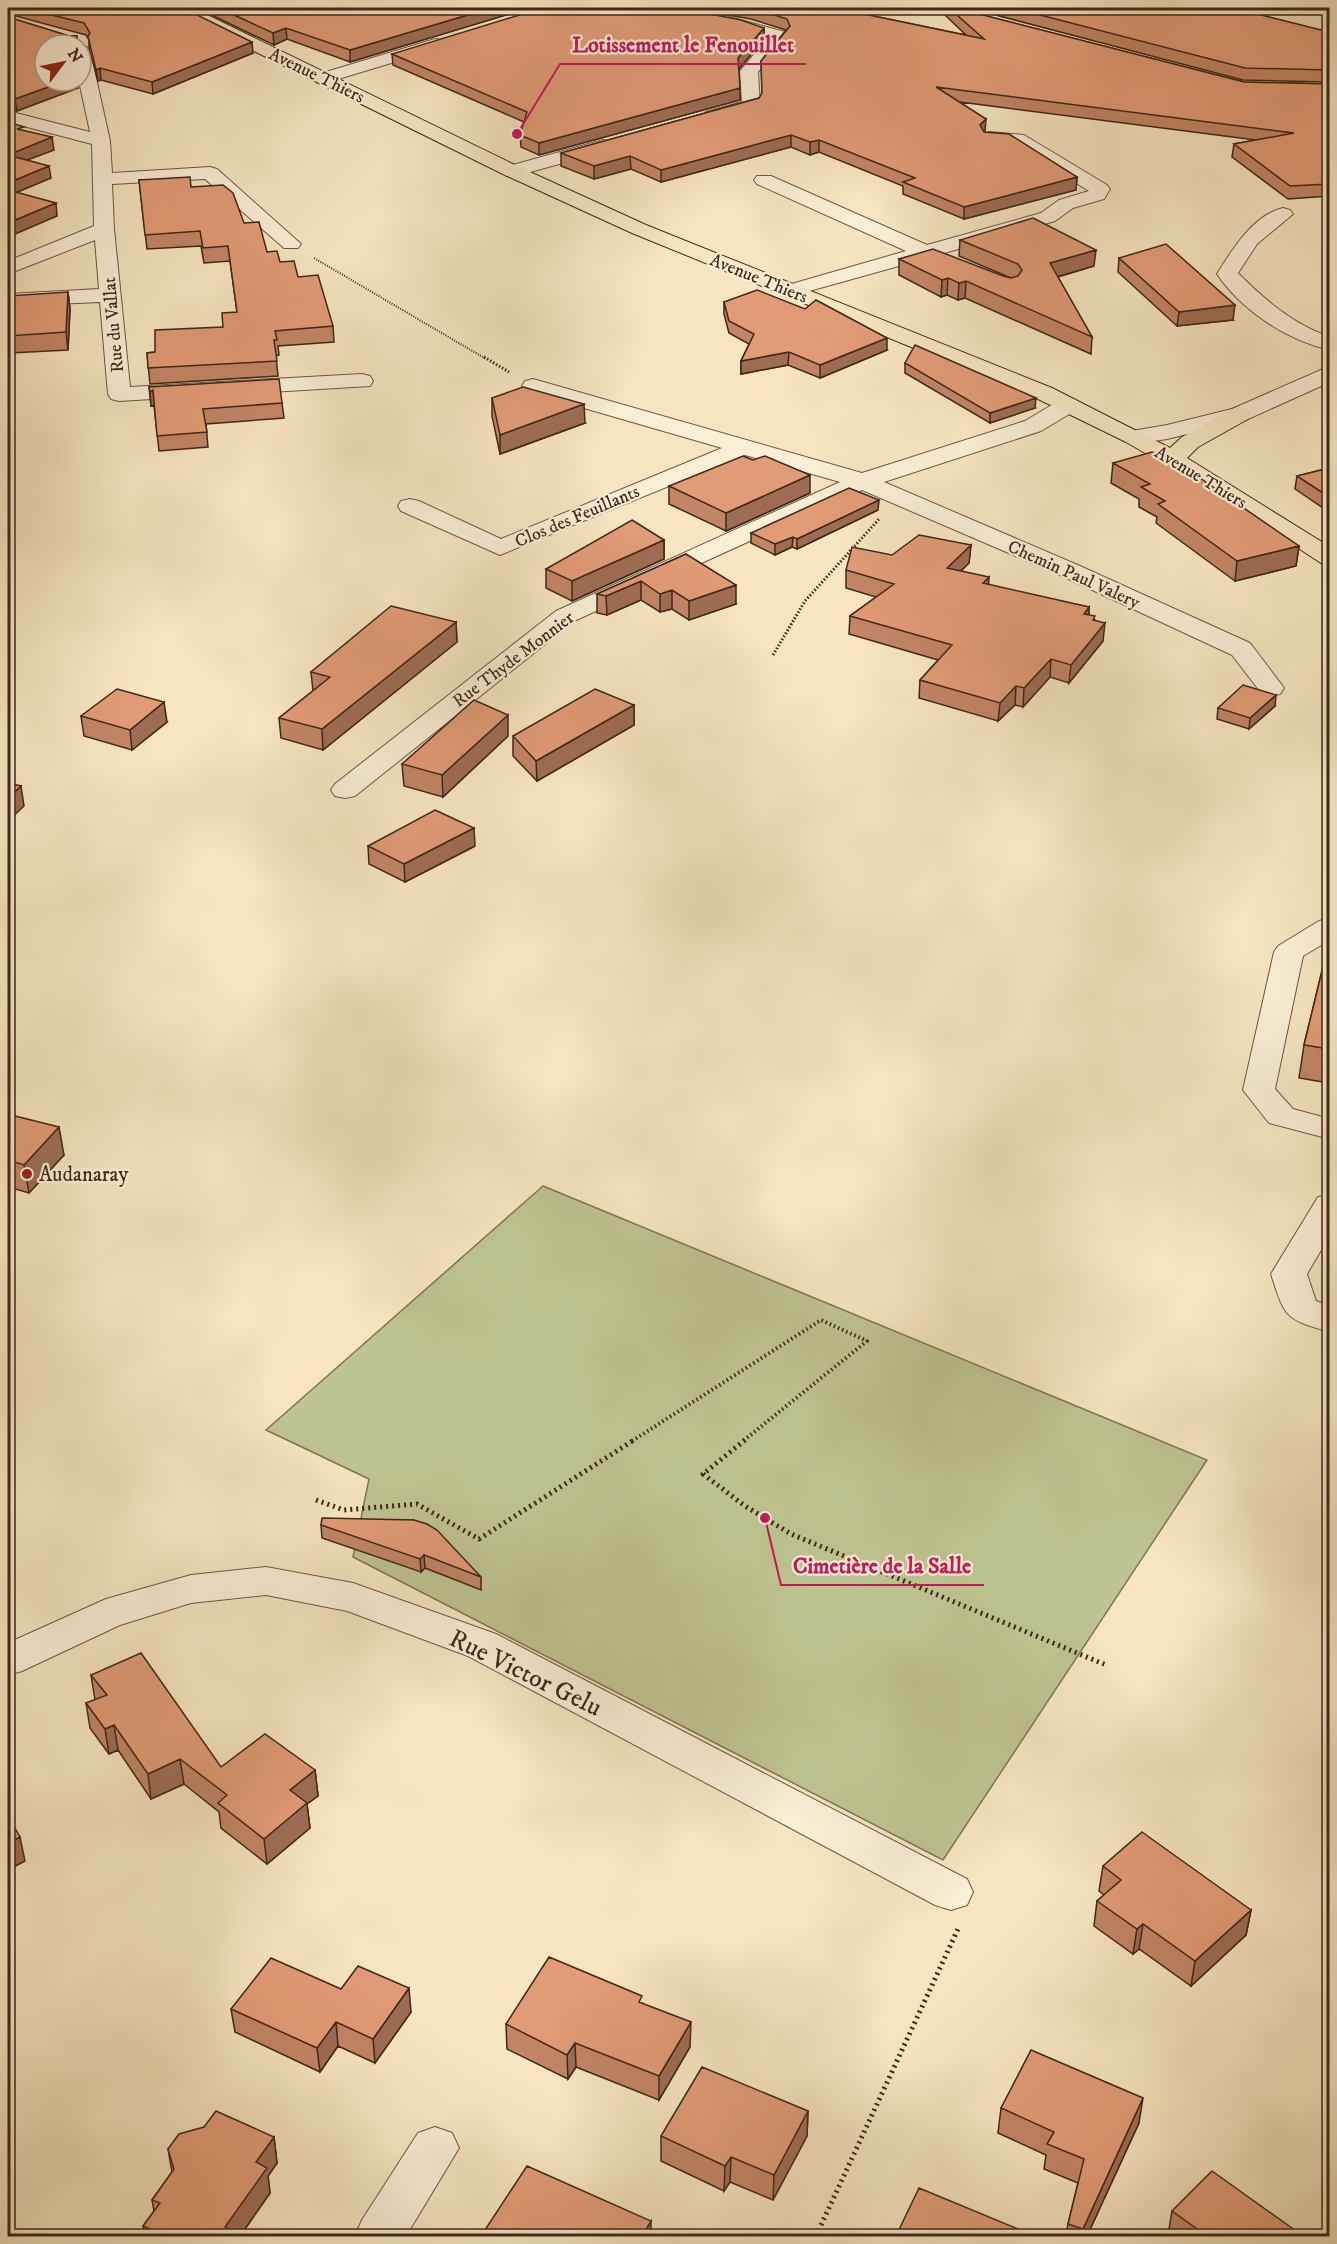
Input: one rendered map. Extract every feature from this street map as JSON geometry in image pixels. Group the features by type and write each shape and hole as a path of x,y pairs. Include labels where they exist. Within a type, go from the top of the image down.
{"main road":[{"name":"Avenue Thiers","path":"182,8 512,171 639,230 923,343 1068,405 1134,437 1222,488 1329,558"},
{"path":"1172,459 1190,442 1240,414"}],"street":[{"path":"694,121 751,105 749,71 779,36 704,16"},
{"path":"325,78 449,39"},
{"name":"Rue du Vallat","path":"88,93 101,141 104,229 119,393 362,381"},
{"path":"8,117 101,141"},
{"path":"788,291 1048,217 1066,204 1097,195 1100,189 1017,139 990,138"},
{"path":"512,171 615,143"},
{"path":"102,179 210,173 291,244"},
{"path":"764,180 959,265"},
{"path":"1283,214 1249,240 1227,274 1266,313 1308,338 1329,344"},
{"path":"8,268 104,229"},
{"path":"8,300 110,295"},
{"path":"1134,437 1167,432 1240,414 1329,373"},
{"path":"533,386 862,481 1033,426 1068,405"},
{"name":"Clos des Feuillants","path":"410,506 500,548 746,446"},
{"name":"Chemin Paul Valery","path":"862,481 1071,571 1241,649 1270,688"},
{"name":"Rue Thyde Monnier","path":"345,790 565,616 862,481"},
{"path":"1329,927 1289,952 1259,1090 1281,1116 1329,1129"},
{"path":"1329,1205 1289,1274 1300,1308 1329,1320"},
{"name":"Rue Victor Gelu","path":"8,1660 106,1614 191,1590 266,1581 353,1598 482,1645 951,1892"},
{"path":"379,2236 435,2148"}],"path":[{"path":"291,244 533,386"},
{"path":"773,655 806,601 898,497"},
{"path":"316,1500 344,1510 417,1504 479,1539 820,1320 867,1341 703,1474 745,1506 790,1534 1106,1665"},
{"path":"816,2236 959,1926 951,1892"}],"green space":[{"path":"543,1186 1207,1460 943,1860 353,1557 369,1479 266,1430"}],"building":[{"path":"23,8 183,8 252,42 152,82 100,68 96,70 93,57 93,33 90,33 84,23"},
{"path":"219,8 491,8 350,50 286,28 273,33"},
{"path":"542,8 679,8 741,20 764,28 738,58 740,88 539,143 520,135 527,112 392,54"},
{"path":"752,8 835,8 984,39 949,8 956,8 1244,82 1329,84 1329,184 1290,186 1234,144 1294,133 936,87 986,119 980,125 984,132 1009,134 1077,177 964,207 903,182 915,178 819,140 810,142 791,135 661,170 630,156 594,166 561,153 759,98 762,93 761,61 790,26 787,19"},
{"path":"1013,8 1233,8 1329,32 1329,70 1245,68"},
{"path":"8,17 59,33 33,33 33,93 15,99 8,98"},
{"path":"8,122 24,127 17,129 52,137 8,155"},
{"path":"8,155 49,166 8,183"},
{"path":"190,177 191,187 223,185 233,193 244,223 259,222 267,252 277,251 280,262 294,261 298,277 318,275 333,326 275,331 277,361 148,368 147,353 155,352 155,330 223,327 222,313 237,312 228,246 203,248 200,231 145,235 139,180"},
{"path":"8,190 56,203 8,223"},
{"path":"1033,218 1096,250 1050,263 1092,337 966,281 959,283 948,278 942,280 899,259 933,249 1003,276 1011,278 1018,276 1022,270 1018,264 960,240"},
{"path":"1166,244 1235,305 1179,312 1119,258"},
{"path":"757,290 805,309 816,300 887,338 820,365 789,352 741,361 754,334 729,321 724,302"},
{"path":"68,292 66,332 8,336 8,296"},
{"path":"915,345 1036,398 990,413 905,363"},
{"path":"279,379 282,403 203,409 207,432 157,436 153,390 150,392 149,387"},
{"path":"523,387 584,404 500,435 492,398"},
{"path":"1152,452 1179,468 1184,467 1299,546 1237,561 1158,504 1165,501 1141,487 1150,484 1113,463"},
{"path":"743,456 753,460 765,456 810,475 726,513 669,486"},
{"path":"1329,468 1329,497 1297,476"},
{"path":"849,488 879,500 797,539 793,537 775,544 751,533"},
{"path":"632,520 664,540 572,581 546,569"},
{"path":"919,535 971,545 947,568 989,577 983,583 1089,607 1084,614 1095,616 1093,620 1105,623 1071,665 1051,659 1024,688 1016,686 1000,703 920,680 952,645 850,616 894,584 846,570 852,547 892,555"},
{"path":"686,554 736,585 689,601 672,590 660,594 641,581 606,596 597,594"},
{"path":"391,606 456,622 322,729 279,718 330,677 311,672"},
{"path":"1243,685 1276,695 1250,718 1218,708"},
{"path":"117,689 164,702 130,730 81,716"},
{"path":"595,689 634,705 536,761 513,736"},
{"path":"474,700 508,715 442,775 402,764"},
{"path":"8,783 21,786 8,798"},
{"path":"435,810 474,828 404,864 368,846"},
{"path":"1329,942 1329,1049 1304,1045"},
{"path":"11,1115 59,1127 24,1165 8,1160 8,1118"},
{"path":"322,1518 414,1520 427,1524 437,1530 481,1577 424,1555 420,1559 321,1525"},
{"path":"141,1653 221,1767 265,1734 315,1770 290,1790 307,1803 264,1839 218,1803 227,1795 180,1759 148,1774 114,1725 105,1729 86,1703 107,1695 91,1675"},
{"path":"8,1816 20,1837 8,1843"},
{"path":"1142,1832 1251,1910 1195,1961 1143,1924 1137,1929 1097,1901 1121,1880 1103,1866"},
{"path":"549,1957 642,1996 639,2002 691,2022 659,2076 575,2043 567,2055 506,2024"},
{"path":"271,1958 341,1989 358,1966 409,1988 373,2039 336,2022 317,2048 231,2009"},
{"path":"1031,2050 1143,2098 1083,2229 1068,2224 1084,2159 1047,2144 1054,2132 1001,2108"},
{"path":"702,2067 808,2111 774,2175 731,2157 725,2166 661,2136"},
{"path":"216,2111 274,2137 256,2162 267,2168 225,2227 236,2232 233,2236 166,2236 143,2226 160,2203 152,2200 174,2169 168,2149 179,2134 204,2127"},
{"path":"527,2166 651,2221 642,2236 481,2236"},
{"path":"1212,2171 1303,2236 1207,2236 1172,2211"},
{"path":"919,2188 1035,2236 896,2236"}],"place":[{"name":"Lotissement le Fenouillet","path":"517,134"},
{"name":"Audanaray","path":"27,1174"},
{"name":"Cimetière de la Salle","path":"765,1518"}]}
